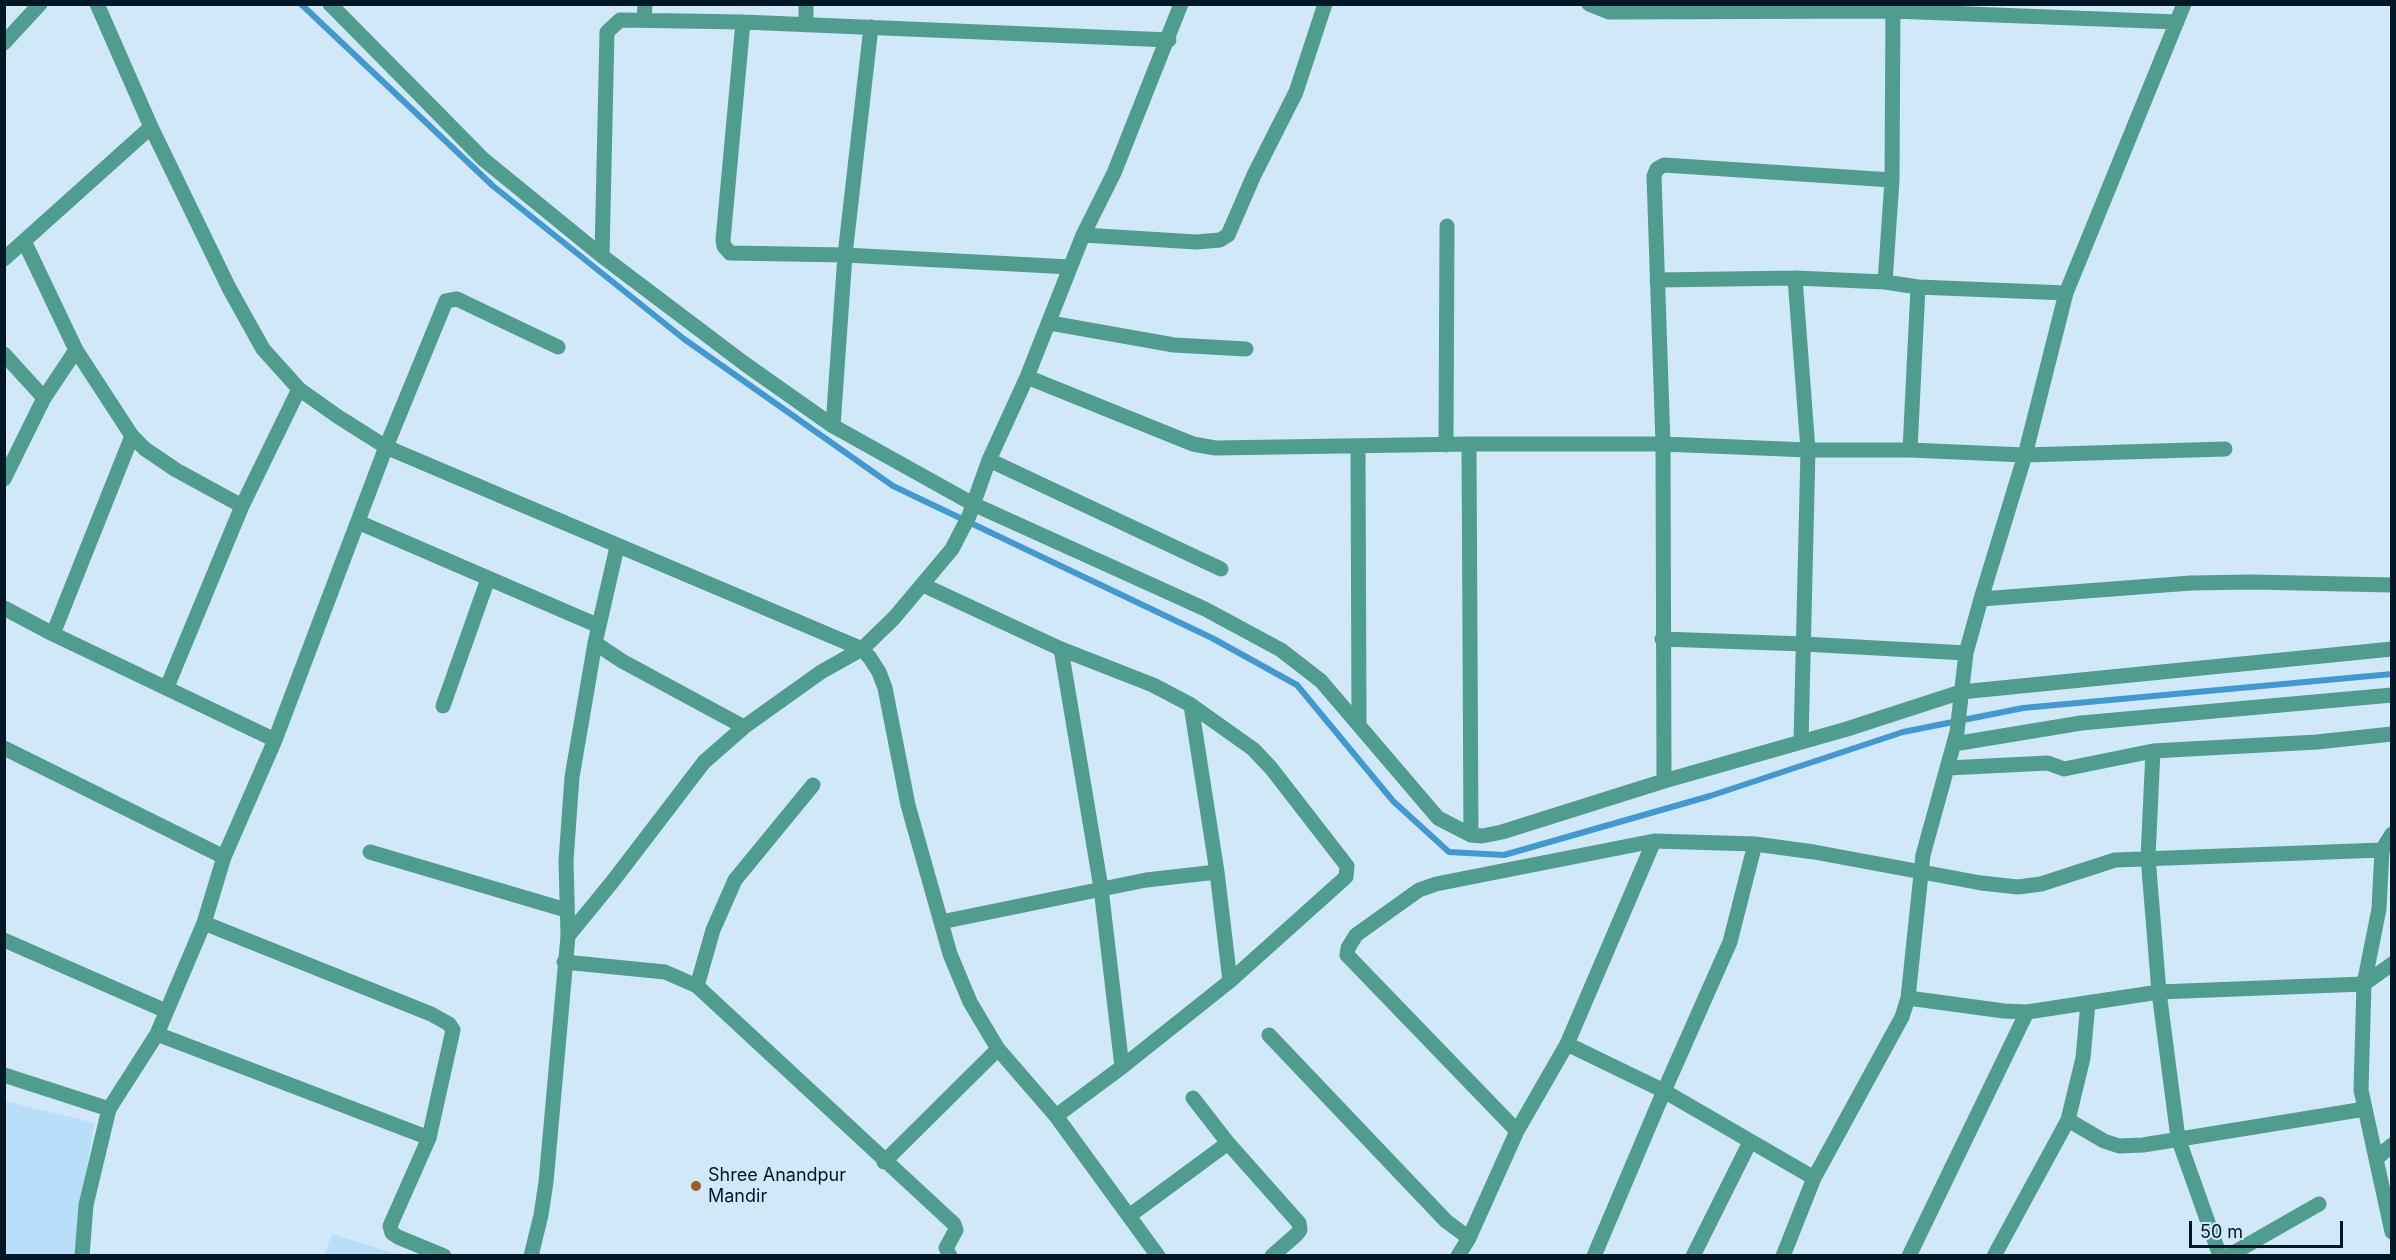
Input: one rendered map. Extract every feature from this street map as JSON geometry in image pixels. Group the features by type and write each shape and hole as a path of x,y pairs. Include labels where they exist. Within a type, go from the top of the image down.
{"street":[{"path":"4,43 40,4"},
{"path":"97,4 151,127 229,288 263,350 299,389 386,447 617,547 862,649 879,672 885,688 908,805 950,954 970,1002 999,1049 1056,1116 1158,1256"},
{"path":"330,4 483,159 602,256 745,364 833,426 971,510 1141,579 1256,635 1281,650 1321,681 1438,818 1471,835 1482,836 1502,832 1664,781 1960,700 2391,649"},
{"path":"806,4 806,25"},
{"path":"568,936 704,762 744,727 821,672 862,649 894,618 952,549 971,510 989,460 1050,323 1083,235 1114,173 1169,40 1181,4"},
{"path":"1083,235 1196,242 1220,240 1228,235 1254,175 1296,92 1325,4"},
{"path":"1589,4 1609,12 1670,8 1893,8 2177,22"},
{"path":"1783,1256 1814,1178 1846,1116 1896,1033 1908,998 1927,837 1955,738 1966,653 2025,456 2066,293 2184,4"},
{"path":"1885,282 1892,180 1893,8"},
{"path":"602,256 607,32 620,20 644,12 743,22 1169,40"},
{"path":"743,22 723,240 724,246 730,253 845,255 1070,267"},
{"path":"833,426 845,255 871,27"},
{"path":"4,259 25,243 151,127"},
{"path":"1664,781 1663,444 1654,176 1657,168 1664,165 1892,180"},
{"path":"1446,445 1447,226"},
{"path":"25,243 76,350 132,436 145,449 176,470 242,506"},
{"path":"1658,280 1796,278 1885,282 1918,287 2066,293"},
{"path":"1796,278 1808,450 1802,742"},
{"path":"1910,450 1918,287"},
{"path":"82,1256 86,1204 109,1108 158,1034 204,923 224,857 275,740 386,447 447,300 457,299 558,347"},
{"path":"1050,323 1174,345 1246,349"},
{"path":"4,479 44,398 76,350"},
{"path":"4,354 44,398"},
{"path":"1027,377 1193,444 1215,448 1663,444 1808,450 1910,450 2025,456 2225,449"},
{"path":"166,687 242,506 299,389"},
{"path":"53,634 132,436"},
{"path":"1469,444 1471,835"},
{"path":"1358,446 1359,723"},
{"path":"989,460 1221,569"},
{"path":"358,522 599,626"},
{"path":"531,1256 546,1182 568,936 566,861 572,777 595,643 617,547"},
{"path":"443,706 488,579"},
{"path":"1981,599 2190,583 2391,585"},
{"path":"923,585 1061,649 1153,685 1191,705 1253,749 1290,792 1347,866 1346,877 1230,981 1056,1116"},
{"path":"4,608 53,634 275,740"},
{"path":"1662,639 1966,653"},
{"path":"595,643 621,661 744,727"},
{"path":"1061,649 1101,888 1122,1067"},
{"path":"1955,738 2081,723 2391,695"},
{"path":"1191,705 1217,872 1230,981"},
{"path":"1948,768 2048,763 2064,769 2153,751 2317,742 2391,734"},
{"path":"4,748 224,857"},
{"path":"2153,751 2148,857 2159,992 2178,1138 2220,1256"},
{"path":"697,986 713,930 735,880 813,785"},
{"path":"2391,834 2382,850 2379,909 2364,984 2361,1090 2391,1232"},
{"path":"1517,1131 1347,955 1351,941 1356,935 1419,890 1436,884 1654,840 1755,844 1922,870 1981,883 2018,887 2041,884 2108,861 2148,857 2382,850"},
{"path":"1460,1255 1517,1131 1567,1044 1654,840"},
{"path":"1594,1256 1730,942 1755,844"},
{"path":"370,852 566,910"},
{"path":"941,922 1101,888 1217,872"},
{"path":"204,923 431,1014 448,1024 453,1030 429,1138 390,1226 392,1233 398,1237 444,1256"},
{"path":"4,940 166,1011"},
{"path":"564,962 665,972 697,986 884,1162 954,1224 956,1230 946,1245 950,1256"},
{"path":"1908,998 1986,1009 2028,1012 2159,992 2364,984 2391,964"},
{"path":"1994,1256 2068,1120 2083,1058 2088,1003"},
{"path":"1909,1256 2028,1012"},
{"path":"158,1034 429,1138"},
{"path":"1269,1035 1446,1221 1469,1238"},
{"path":"1567,1044 1664,1091 1814,1178"},
{"path":"884,1162 999,1049"},
{"path":"4,1075 109,1108"},
{"path":"1193,1098 1228,1143 1299,1224 1300,1230 1297,1234 1272,1256"},
{"path":"2068,1120 2104,1141 2119,1146 2143,1145 2365,1109"},
{"path":"1693,1256 1750,1142"},
{"path":"1129,1216 1228,1143"},
{"path":"2376,1159 2391,1145"},
{"path":"2228,1256 2319,1204"}],"shaded area":[{"path":"5,1101 94,1123 81,1204 77,1255 5,1256"},
{"path":"332,1234 399,1255 324,1255"}],"waterway":[{"path":"301,4 493,186 684,339 893,486 1212,638 1297,685 1393,801 1449,852 1504,855 1710,796 1903,732 2023,708 2392,674"}],"place":[{"name":"Shree Anandpur Mandir","path":"696,1186"}]}
